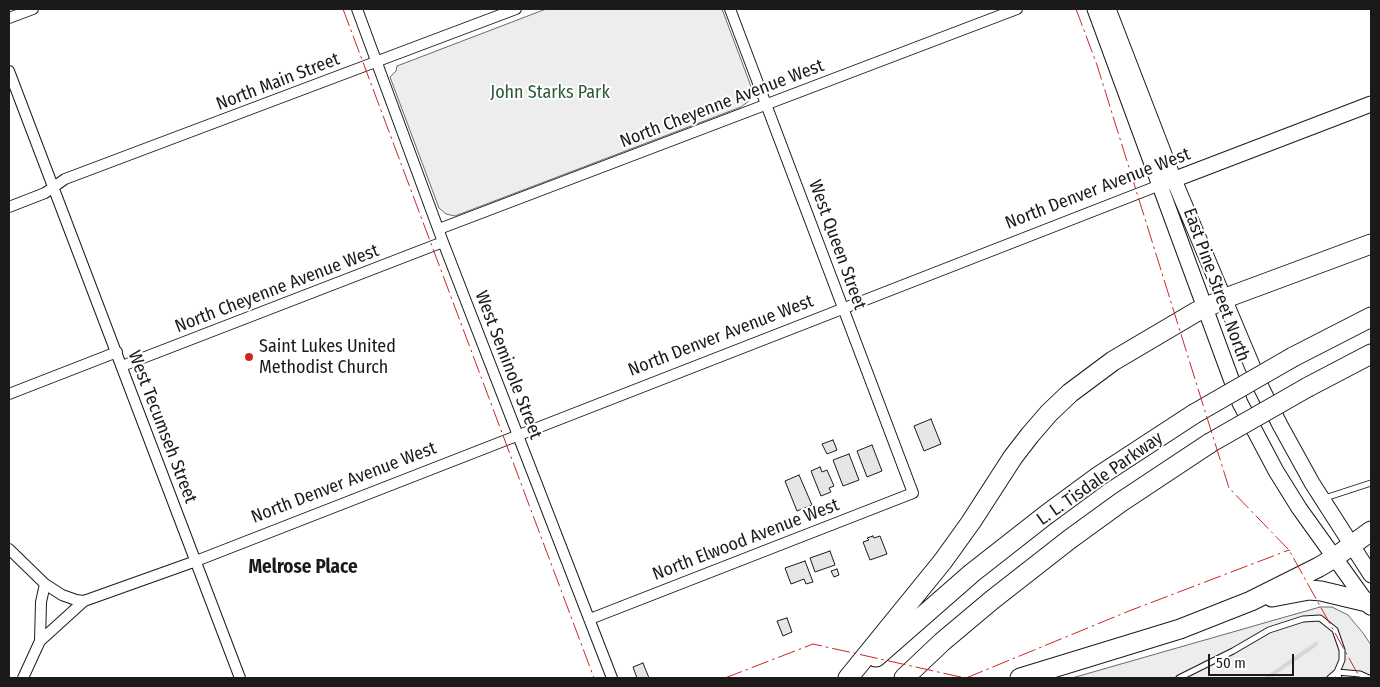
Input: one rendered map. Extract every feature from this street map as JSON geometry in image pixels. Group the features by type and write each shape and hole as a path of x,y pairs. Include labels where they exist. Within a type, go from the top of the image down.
{"highway":[{"path":"848,678 943,561 1013,457 1049,413 1092,376 1144,342 1225,298 1371,244"},
{"name":"L. L. Tisdale Parkway","path":"854,678 909,627 972,573 1099,476 1194,414 1293,357 1371,317"},
{"name":"L. L. Tisdale Parkway","path":"904,678 942,642 992,600 1121,502 1210,443 1308,387 1371,354"},
{"path":"1020,678 1180,629 1251,601 1334,558 1371,532"},
{"path":"1251,601 1309,590 1332,592 1369,605"}],"street":[{"path":"9,18 33,9"},
{"name":"West Seminole Street","path":"357,9 443,242 612,678"},
{"name":"North Main Street","path":"9,207 53,188 65,179 516,9"},
{"name":"West Queen Street","path":"730,9 913,493"},
{"name":"North Cheyenne Avenue West","path":"439,230 1017,9"},
{"name":"East Pine Street North","path":"1095,9 1167,182 1225,298 1262,389 1322,499 1371,575"},
{"name":"East Pine Street North","path":"1108,9 1167,182 1205,308 1244,412 1287,491 1369,605"},
{"name":"West Tecumseh Street","path":"9,70 240,678"},
{"name":"North Denver Avenue West","path":"23,678 40,641 84,601 196,561 1371,104"},
{"name":"North Cheyenne Avenue West","path":"122,366 443,242"},
{"path":"9,394 117,352"},
{"name":"North Elwood Avenue West","path":"590,619 913,493"},
{"path":"9,548 45,584 62,595 84,601"},
{"name":"North Denver Avenue West","path":"40,641 41,602 45,584"}],"lane":[{"path":"1322,499 1371,482"},
{"path":"1179,678 1233,651 1269,630 1303,619 1320,618 1335,630 1342,650 1342,660 1337,672 1330,678"},
{"path":"1337,672 1339,678"},
{"path":"1337,672 1360,674 1369,678"}],"shaded area":[{"name":"John Starks Park","path":"546,9 722,9 752,89 750,100 741,107 455,216 446,214 439,208 390,77 396,71 397,66"},
{"path":"1320,607 1332,607 1348,615 1363,633 1371,645 1371,678 1072,678"}],"building":[{"path":"931,419 941,444 924,451 914,426"},
{"path":"833,440 837,450 827,454 822,444"},
{"path":"872,445 882,471 867,477 857,451"},
{"path":"849,454 859,480 843,486 833,460"},
{"path":"820,467 822,472 827,470 834,486 829,488 831,492 821,496 811,471"},
{"path":"799,475 812,505 797,511 785,481"},
{"path":"873,536 874,538 880,536 887,554 870,560 863,542"},
{"path":"830,551 835,565 815,572 810,558"},
{"path":"805,561 813,582 806,584 804,579 791,584 785,568"},
{"path":"837,569 839,575 834,577 831,571"},
{"path":"787,618 792,632 783,636 777,621"},
{"path":"643,663 649,678 637,678 633,667"}],"waterway":[{"path":"1267,678 1316,644"}],"power":[{"path":"343,9 594,678"},
{"path":"1076,9 1097,65 1229,488 1289,550 1360,678"},
{"path":"966,678 1129,611 1290,551"},
{"path":"725,678 813,644 965,678"}],"place":[{"name":"Saint Lukes United Methodist Church","path":"249,357"}],"district":[{"name":"Melrose Place","path":"303,568"}]}
